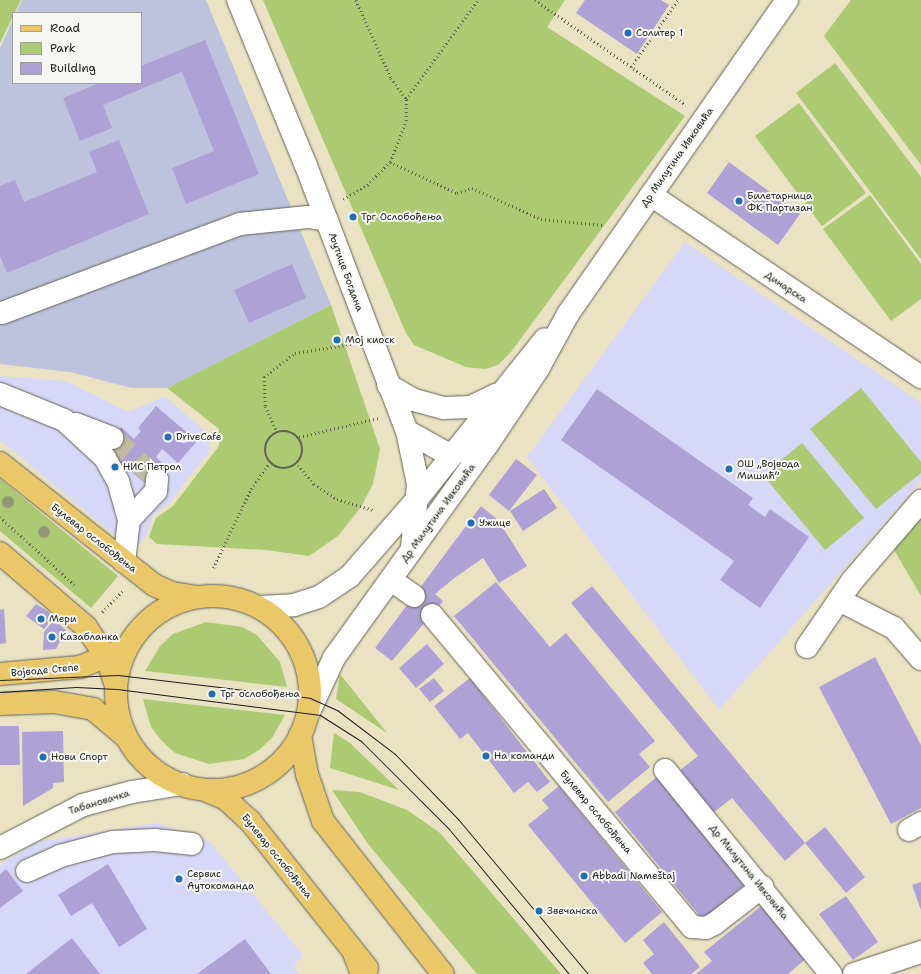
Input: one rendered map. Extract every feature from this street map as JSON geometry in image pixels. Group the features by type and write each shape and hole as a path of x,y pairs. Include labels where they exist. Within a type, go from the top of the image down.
{"main road":[{"name":"Булевар ослобођења","path":"0,463 132,568 172,593 197,597 235,598 260,608 286,628 304,658 310,685 309,712 300,735 279,764 249,783 226,789 192,787"},
{"name":"Булевар ослобођења","path":"0,553 86,627 107,658 117,689"},
{"name":"Булевар ослобођења","path":"197,597 160,612 131,641 120,668 117,689 119,714 128,738 151,766 192,787 226,799 250,821 372,974"},
{"name":"Војводе Степе","path":"0,674 80,668 107,658 131,641"},
{"name":"Војводе Степе","path":"0,692 35,689 56,692 93,709 128,738"},
{"name":"Војводе Степе","path":"0,704 54,702 93,709"},
{"path":"300,735 307,774 324,822 338,844 443,974"},
{"path":"354,953 362,974"}],"street":[{"name":"Љутице Богдана","path":"238,0 325,215 388,385 407,431 417,473 418,498 411,551"},
{"name":"Др Милутина Ивковића","path":"260,608 294,604 333,589 363,562 418,498 499,393 568,314 787,0"},
{"name":"Динарска","path":"651,195 921,377"},
{"path":"2,313 240,224 325,215"},
{"name":"Др Милутина Ивковића","path":"309,712 326,669 487,445 538,369 568,314"},
{"path":"388,385 414,400 443,408 471,407 499,393"},
{"path":"0,394 112,438"},
{"path":"64,420 106,458 118,481 129,520 132,568"},
{"path":"407,431 438,450 452,454 487,445"},
{"path":"129,520 156,491 157,479"},
{"path":"806,647 840,600 921,501"},
{"path":"391,580 414,596"},
{"path":"840,600 894,628 921,659"},
{"name":"Булевар ослобођења","path":"432,615 692,927 706,928 714,924 762,887"},
{"name":"Др Милутина Ивковића","path":"665,770 762,887 831,974"},
{"name":"Табановачка","path":"0,848 83,805 132,792 192,787"},
{"path":"28,871 60,856 113,842 155,840 192,844"},
{"path":"854,974 921,952"}],"path":[{"path":"325,215 367,185 390,162 406,120 406,99 391,78 356,0"},
{"path":"406,99 478,0"},
{"path":"535,0 672,95"},
{"path":"631,67 678,0"},
{"path":"390,162 457,193 472,188 541,219 610,226"},
{"path":"277,432 265,406 264,377 296,353 353,344"},
{"path":"299,437 378,418"},
{"path":"214,568 251,489 269,463 266,444 277,432 287,431 299,437 304,448 298,465"},
{"path":"269,463 280,470 298,465"},
{"path":"298,465 314,484 337,499 374,510"},
{"path":"0,517 80,590"},
{"path":"86,627 103,611 132,568"},
{"path":"97,606 103,611"}],"shaded area":[{"path":"22,0 206,0 331,305 167,388 132,388 70,372 0,364 0,48 12,21 12,84 142,84 142,12 16,12"},
{"name":"ОШ „Војвода Мишић”","path":"685,242 921,403 921,481 719,710 527,457"},
{"name":"НИС Петрол","path":"0,376 66,381 128,412 160,398 167,398 211,436 208,453 170,502 153,516 146,536 134,551 0,440"},
{"path":"157,823 210,842 303,955 294,966 300,974 0,974 0,865 36,842"}],"green space":[{"path":"0,0 21,0 15,12 12,12 12,18 0,43"},
{"path":"263,0 565,0 547,27 685,116 511,352 498,365 485,369 466,367 414,345 406,333"},
{"path":"851,0 921,0 921,165 824,36"},
{"path":"835,63 921,177 921,259 796,93"},
{"path":"799,103 866,193 822,226 755,136"},
{"path":"870,195 921,264 921,299 891,321 823,229"},
{"path":"331,305 380,449 373,484 361,507 338,536 309,556 266,550 157,544 149,537 156,518 173,506 219,446 219,429 167,388"},
{"path":"861,388 921,462 921,473 876,509 810,429"},
{"path":"802,443 864,518 825,550 763,475"},
{"path":"0,479 118,576 91,608 0,531"},
{"path":"921,517 921,596 893,548"},
{"path":"206,622 242,627 257,635 280,662 287,687 145,671 160,646 173,634"},
{"path":"340,674 387,733 336,699"},
{"path":"143,699 285,715 272,738 259,750 244,759 209,764 175,753 162,741 151,727"},
{"path":"334,733 350,743 399,790 330,768"},
{"path":"332,790 360,792 407,810 440,833 561,974 477,974 368,844"}],"building":[{"name":"Солитер 1","path":"585,0 661,0 669,5 637,54 576,13"},
{"path":"205,40 259,174 186,204 172,168 214,151 182,72 103,105 112,128 80,141 63,98 98,84 142,84 142,66"},
{"path":"119,140 149,214 7,273 0,256 0,186 15,180 24,202 97,172 89,152"},
{"path":"729,162 800,214 778,245 707,193"},
{"path":"292,264 306,298 249,323 234,290"},
{"path":"597,389 753,498 748,505 765,517 770,509 809,537 760,608 720,580 734,561 561,440"},
{"path":"156,406 197,441 178,463 162,449 156,457 167,468 150,488 104,448 121,427 134,439 141,431 138,428"},
{"path":"516,459 537,475 509,511 489,495"},
{"path":"544,489 557,508 523,531 510,511"},
{"path":"481,506 498,520 527,566 499,583 483,558 453,579 435,594 443,601 392,661 375,648"},
{"path":"496,582 550,647 566,633 655,741 639,754 650,767 608,802 454,616"},
{"path":"592,586 805,843 785,861 732,798 713,813 680,770 698,756 571,603"},
{"name":"Мери","path":"36,604 55,616 44,629 26,616"},
{"path":"4,609 6,643 0,644 0,610"},
{"name":"Казабланка","path":"54,620 66,630 56,649 43,650 44,632"},
{"path":"427,644 444,664 416,688 399,668"},
{"path":"875,657 921,745 921,808 891,824 819,687"},
{"path":"434,678 444,691 430,702 419,689"},
{"path":"470,678 550,782 537,792 528,782 514,793 468,733 460,739 434,706"},
{"path":"0,726 19,726 20,765 0,765"},
{"name":"Нови Спорт","path":"63,731 64,782 53,783 53,788 23,806 22,732"},
{"path":"659,775 747,883 703,920 615,812"},
{"path":"559,786 662,912 625,943 528,825 549,808 542,800"},
{"path":"825,827 865,877 846,893 805,843"},
{"path":"108,864 147,929 119,947 92,903 71,916 58,895"},
{"path":"6,869 23,891 0,908 0,874"},
{"path":"921,882 921,910 912,885"},
{"path":"846,896 878,942 853,960 819,914"},
{"path":"765,903 808,957 788,974 696,974 712,961 704,952"},
{"path":"664,922 700,967 691,974 652,974 643,963 654,954 643,940"},
{"path":"72,938 100,974 26,974"},
{"path":"245,939 271,974 197,974"}],"tunnel":[{"path":"112,438 157,479"}],"tram line":[{"path":"0,680 118,675 310,698 337,710 395,754 458,819 588,974"},
{"path":"0,692 76,687 117,689 320,715 361,741 449,829 569,974"}],"place":[{"name":"Солитер 1","path":"628,33"},
{"name":"Билетарница ФК Партизан","path":"739,201"},
{"name":"Трг Ослобођења","path":"353,217"},
{"name":"Мој киоск","path":"337,340"},
{"name":"DriveCafe","path":"168,437"},
{"name":"НИС Петрол","path":"115,467"},
{"name":"ОШ „Војвода Мишић”","path":"729,469"},
{"name":"Ужице","path":"471,523"},
{"name":"Мери","path":"41,619"},
{"name":"Казабланка","path":"52,637"},
{"name":"Трг ослобођења","path":"212,694"},
{"name":"На команди","path":"486,756"},
{"name":"Нови Спорт","path":"43,757"},
{"name":"Abbadi Nameštaj","path":"584,876"},
{"name":"Сервис Аутокоманда","path":"179,879"},
{"name":"Звечанска","path":"539,911"}]}
